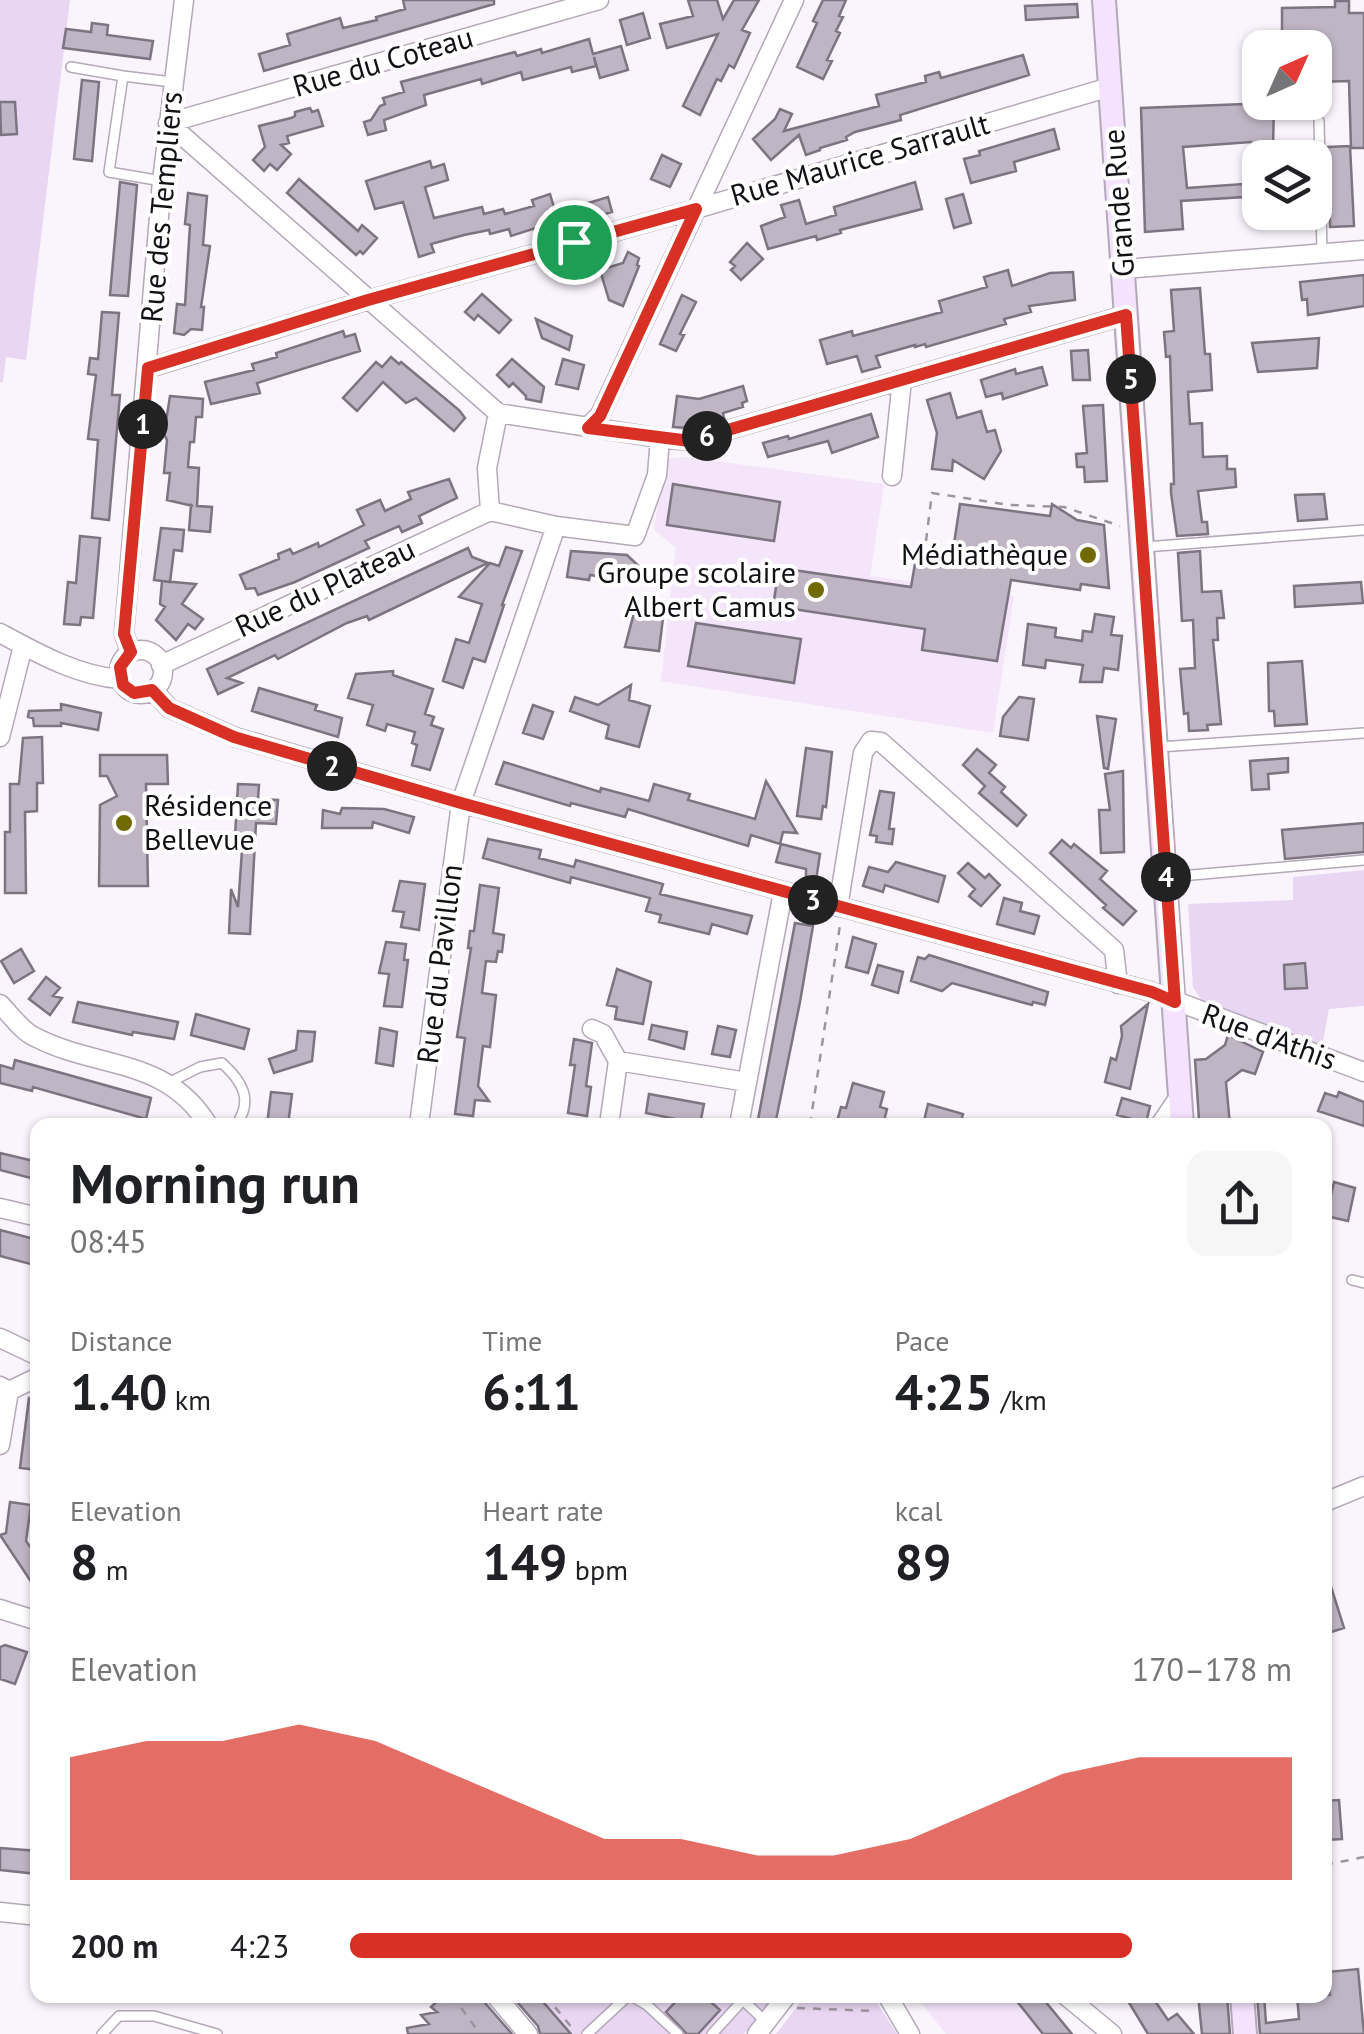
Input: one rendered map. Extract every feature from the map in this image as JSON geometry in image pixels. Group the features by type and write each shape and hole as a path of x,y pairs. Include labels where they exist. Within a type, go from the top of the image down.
{"main road":[{"name":"Grande Rue","path":"1104,0 1182,1118"},
{"path":"1243,2003 1245,2034"}],"street":[{"name":"Rue des Templiers","path":"131,652 124,634 162,181 184,0"},
{"name":"Rue du Coteau","path":"168,124 599,0"},
{"path":"588,428 600,416 794,0"},
{"name":"Rue Maurice Sarrault","path":"148,368 368,300 696,209 1110,87"},
{"path":"168,124 498,413 690,441 1126,315"},
{"path":"1124,269 1364,250"},
{"path":"892,476 902,380"},
{"path":"498,413 487,468 490,512 556,526 635,536 650,499 660,438"},
{"name":"Rue du Plateau","path":"161,665 490,512"},
{"name":"Rue du Pavillon","path":"420,1118 461,803 556,526"},
{"path":"0,634 90,674 120,679 134,693 152,690 161,679 161,665 152,654 131,652 122,661 120,679"},
{"path":"0,737 23,646"},
{"name":"Rue d'Athis","path":"152,690 169,708 234,737 1118,984 1364,1072"},
{"path":"840,908 864,753 871,741 881,742 1114,950 1118,984"},
{"path":"741,1118 783,892"},
{"path":"0,1004 30,1036 170,1082 194,1101 204,1118"},
{"path":"592,1029 603,1034 618,1061 611,1118"},
{"path":"618,1061 747,1082"},
{"path":"1165,1118 1181,1094"},
{"path":"0,1208 30,1215"},
{"path":"0,1338 30,1352"},
{"path":"0,1445 4,1388 30,1380"},
{"path":"1332,1499 1364,1486"},
{"path":"0,1609 30,1618"},
{"path":"0,1912 30,1915"},
{"path":"502,2003 528,2034"},
{"path":"762,2028 789,2003"},
{"path":"892,2003 910,2034"},
{"path":"1075,2003 1112,2034"}],"lane":[{"path":"71,67 172,82"},
{"path":"123,76 108,172 162,181"},
{"path":"1320,122 1322,253"},
{"path":"1142,538 1364,530"},
{"path":"1157,747 1364,732"},
{"path":"1166,877 1364,860"},
{"path":"170,1082 200,1067 222,1064 241,1080 246,1098 241,1118"},
{"path":"1352,1280 1364,1283"},
{"path":"587,2034 620,2003"},
{"path":"643,2003 678,2034"},
{"path":"712,2034 740,2003"},
{"path":"748,2003 762,2028"},
{"path":"102,2034 119,2016 154,2016 217,2034"}],"path":[{"path":"926,541 932,494 1010,506 1064,507 1142,538"},
{"path":"811,1118 840,908"},
{"path":"1332,1864 1364,1857"},
{"path":"458,2003 480,2034"},
{"path":"552,2003 578,2034"},
{"path":"801,2003 897,2012"}],"shaded area":[{"path":"0,0 70,0 26,360 6,357 3,382 0,382"},
{"name":"Groupe scolaire Albert Camus","path":"686,457 884,484 870,576 1014,596 993,733 661,681 676,548 654,530 665,459"},
{"path":"1364,870 1364,1006 1329,1009 1322,1047 1203,1002 1193,987 1188,904 1293,900 1293,877"},
{"path":"544,2003 769,2003 744,2034 571,2034"},
{"path":"800,2003 877,2003 897,2034 776,2034"},
{"path":"921,2003 1047,2003 1072,2034 946,2034"}],"building":[{"path":"403,0 494,0 494,4 264,71 259,54 290,45 287,34 340,18 343,28 377,20 376,17 405,9"},
{"path":"688,0 717,0 723,19 734,0 759,0 742,30 750,33 734,68 729,65 721,81 717,79 700,115 683,106 718,34 667,48 660,24 693,16"},
{"path":"823,0 846,0 836,31 840,33 827,60 832,61 823,79 797,67"},
{"path":"1335,1 1349,1 1349,13 1364,13 1364,148 1351,148 1349,81 1332,82 1332,30 1282,30 1282,8 1335,7"},
{"path":"1077,4 1078,17 1026,20 1025,6"},
{"path":"643,13 650,38 627,45 620,20"},
{"path":"92,23 108,25 107,35 153,41 150,59 63,48 66,29 91,32"},
{"path":"589,39 593,54 621,46 628,70 600,78 594,57 596,66 572,72 571,67 523,80 521,72 482,84 481,79 424,95 426,105 384,120 386,130 368,135 364,122 371,120 385,104 383,98 404,92 401,82 515,52 517,56 541,49 542,53"},
{"path":"1023,55 1029,75 900,115 901,120 855,132 847,140 806,155 799,135 771,160 753,139 780,109 792,114 784,131 879,106 876,95 926,82 925,76 939,72 941,78"},
{"path":"82,80 99,82 92,161 74,159"},
{"path":"0,102 15,102 17,134 1,135"},
{"path":"1242,104 1242,120 1274,120 1273,140 1183,147 1187,188 1242,184 1242,197 1181,201 1183,229 1145,232 1141,108"},
{"path":"310,108 312,112 318,110 323,126 287,136 289,143 281,145 291,154 277,170 270,164 264,171 253,160 265,147 259,126 291,118 295,112"},
{"path":"1054,129 1059,149 1014,162 1016,171 971,183 964,159"},
{"path":"1350,146 1354,226 1332,227 1332,147"},
{"path":"662,155 681,164 670,187 651,179"},
{"path":"430,161 432,168 444,164 448,180 425,187 434,218 482,207 484,214 503,209 505,214 534,206 532,200 550,194 558,221 511,236 509,229 464,235 431,244 434,252 419,257 403,202 375,209 366,181"},
{"path":"299,179 358,231 362,225 377,238 363,254 360,251 356,255 287,193"},
{"path":"120,182 137,185 128,296 110,295"},
{"path":"915,182 922,209 840,230 841,233 817,240 816,236 768,249 761,226 785,217 781,205 799,200 806,224 836,215 834,207"},
{"path":"188,193 207,196 203,245 210,246 201,307 202,330 191,329 184,335 174,333 177,304 185,305"},
{"path":"963,194 971,223 954,228 946,199"},
{"path":"608,197 612,212 572,224 568,209"},
{"path":"747,243 763,259 741,280 731,270 735,266 730,262"},
{"path":"628,252 639,258 639,266 623,306 609,300 600,270 623,263"},
{"path":"1008,270 1012,286 1050,273 1073,272 1075,300 1029,306 1031,312 1004,319 1006,324 926,347 915,345 876,356 880,367 862,372 857,356 827,364 820,340 852,331 853,336 942,312 939,301 987,287 984,277"},
{"path":"1364,275 1364,306 1308,315 1300,282"},
{"path":"1200,288 1212,390 1188,392 1190,424 1202,423 1203,457 1227,456 1227,469 1235,469 1236,487 1198,491 1202,522 1207,522 1208,534 1177,536 1171,493 1174,484 1170,356 1166,357 1164,332 1174,331 1171,290"},
{"path":"482,294 511,320 499,333 478,315 474,320 465,312"},
{"path":"682,295 696,302 676,351 660,344"},
{"path":"102,312 119,313 112,395 120,395 109,520 92,518 98,440 88,439 96,375 88,374 90,358 98,359"},
{"path":"536,319 572,336 569,350 542,338"},
{"path":"343,331 345,337 355,334 360,351 257,383 260,393 211,404 205,382 254,370 252,364 277,357 276,353"},
{"path":"1319,338 1317,368 1258,372 1252,343"},
{"path":"1088,350 1090,380 1073,380 1071,351"},
{"path":"391,357 459,410 465,418 454,431 416,398 406,403 383,382 357,411 343,398 376,362 382,367"},
{"path":"512,359 544,387 541,402 526,399 513,383 509,387 497,375"},
{"path":"563,359 584,365 578,389 556,384"},
{"path":"1042,367 1047,385 1003,399 1002,393 986,397 981,380 1015,369 1016,374"},
{"path":"743,386 747,401 742,403 743,407 723,413 724,418 689,428 673,427 677,396 699,399"},
{"path":"950,393 957,418 981,411 987,432 995,430 1001,451 984,479 953,460 952,471 932,469 937,433 927,400"},
{"path":"170,396 203,399 202,417 196,417 194,442 190,442 188,467 199,468 197,506 212,507 210,532 189,530 191,506 167,500 170,473 164,473 164,434"},
{"path":"1103,405 1107,481 1085,482 1084,467 1077,467 1076,454 1087,453 1083,406"},
{"path":"871,414 878,437 832,453 828,441 768,457 763,443 788,436 789,439"},
{"path":"449,479 457,498 419,516 422,523 402,532 399,526 365,541 369,548 295,582 258,595 255,588 246,589 240,575 279,559 278,554 290,549 293,554 318,543 319,547 364,525 357,510 380,500 385,511 411,499 408,492"},
{"path":"673,484 780,502 774,541 667,525"},
{"path":"1324,494 1327,519 1298,521 1295,495"},
{"path":"960,504 1050,516 1052,504 1077,520 1104,525 1109,588 1081,584 1080,590 1011,580 997,661 922,650 925,629 773,606 779,568 911,587 917,552 952,557"},
{"path":"161,528 184,530 182,551 174,550 170,582 154,580"},
{"path":"80,536 100,538 93,618 81,617 80,625 64,624 68,582 76,583"},
{"path":"506,547 522,551 485,662 473,658 463,688 443,681 456,639 469,643 482,604 459,597 490,563 499,566"},
{"path":"468,548 472,557 488,563 369,620 367,616 347,623 278,659 275,655 227,678 242,683 218,694 207,669"},
{"path":"571,551 627,555 646,573 645,583 590,575 589,580 567,577"},
{"path":"1200,551 1202,592 1221,591 1224,618 1217,618 1218,640 1213,640 1221,724 1207,725 1208,730 1189,731 1180,669 1195,668 1193,620 1182,621 1178,553"},
{"path":"162,581 196,584 182,604 203,619 195,629 188,624 176,640 156,620 165,607 160,604"},
{"path":"1361,582 1363,603 1295,607 1294,586"},
{"path":"634,613 663,618 659,651 625,647"},
{"path":"1095,614 1114,617 1111,635 1122,636 1118,670 1104,668 1102,682 1080,682 1083,665 1046,660 1045,668 1023,665 1028,624 1056,628 1055,637 1082,641 1083,631 1092,632"},
{"path":"696,623 801,639 794,683 688,666"},
{"path":"1302,661 1307,724 1275,726 1274,711 1269,711 1268,663"},
{"path":"393,671 393,675 433,689 425,714 434,717 431,725 443,729 430,770 412,765 417,745 412,743 415,732 387,724 385,731 367,725 373,705 348,698 356,674"},
{"path":"631,685 629,700 650,706 639,747 606,738 609,725 570,711 575,697 598,705"},
{"path":"259,688 317,705 315,710 342,718 338,737 252,711"},
{"path":"1019,697 1034,699 1028,740 1000,736 1003,717"},
{"path":"61,704 101,713 98,730 61,723 34,726 33,718 28,717 29,711 61,710"},
{"path":"533,705 553,712 543,739 523,733"},
{"path":"1097,716 1116,719 1108,769 1104,768"},
{"path":"42,737 43,783 37,783 37,811 25,812 26,893 5,893 10,784 19,784 23,738"},
{"path":"806,748 832,752 821,819 797,816"},
{"path":"977,749 996,765 989,773 1005,787 1001,792 1026,815 1017,826 979,793 985,786 963,765"},
{"name":"Résidence Bellevue","path":"100,755 167,755 168,784 146,784 148,886 99,886 100,805 117,796 107,776 100,776"},
{"path":"1288,758 1288,772 1268,774 1269,789 1252,790 1250,761"},
{"path":"504,762 600,792 601,788 649,801 654,784 690,794 688,800 755,819 766,781 797,833 783,832 780,844 751,835 748,846 628,809 625,817 571,803 570,806 496,784"},
{"path":"1123,771 1124,852 1101,853 1099,810 1110,810 1105,774"},
{"path":"238,784 259,785 258,799 278,800 276,824 256,823 250,934 229,933 231,889 238,907 243,836 235,836"},
{"path":"880,791 894,793 889,829 894,829 892,844 876,842 877,836 870,835"},
{"path":"342,808 384,809 414,817 409,833 373,822 372,828 322,828 323,810 340,814"},
{"path":"1364,823 1364,852 1285,859 1282,830"},
{"path":"488,839 541,850 539,858 574,867 576,860 663,884 660,894 752,916 747,934 712,924 709,934 659,922 661,915 646,911 650,898 571,877 570,883 483,858"},
{"path":"1062,840 1071,848 1074,844 1107,871 1100,879 1136,911 1123,925 1050,853"},
{"path":"781,844 820,854 815,887 806,884 806,869 776,862"},
{"path":"896,862 945,876 938,902 885,885 883,892 863,886 869,867 888,872"},
{"path":"968,863 1000,885 981,906 969,896 975,889 958,873"},
{"path":"400,881 425,884 419,930 401,927 404,912 393,911"},
{"path":"480,885 499,888 493,933 504,935 496,962 486,961 482,993 496,995 490,1047 483,1046 478,1086 489,1101 475,1100 473,1116 455,1114 465,1038 457,1037 471,948 470,931 474,931"},
{"path":"1004,898 1022,903 1020,911 1039,916 1034,934 997,924"},
{"path":"795,923 813,926 776,1118 758,1118"},
{"path":"853,937 876,944 868,973 846,967"},
{"path":"386,942 406,944 404,960 408,960 402,1007 384,1006 389,974 379,973"},
{"path":"21,949 34,971 14,983 1,961"},
{"path":"929,955 1048,992 1045,1005 952,983 942,991 911,981 918,957 925,959"},
{"path":"1305,963 1307,988 1285,989 1284,965"},
{"path":"878,965 903,972 898,993 872,985"},
{"path":"617,969 651,982 643,1024 615,1019 617,1007 607,1005"},
{"path":"46,977 60,988 53,996 62,998 50,1015 29,999"},
{"path":"78,1002 178,1022 174,1039 133,1032 132,1035 73,1022"},
{"path":"1148,1004 1130,1089 1105,1082 1111,1058 1116,1060 1121,1026"},
{"path":"196,1014 249,1029 244,1049 191,1035"},
{"path":"652,1025 687,1032 684,1049 649,1039"},
{"path":"718,1026 736,1030 730,1057 712,1054"},
{"path":"380,1028 397,1032 393,1066 376,1063"},
{"path":"298,1031 315,1032 312,1061 274,1073 269,1059 296,1050"},
{"path":"1228,1035 1263,1052 1255,1074 1242,1070 1226,1082 1229,1118 1199,1118 1195,1060 1206,1059 1225,1045"},
{"path":"574,1039 592,1043 586,1086 591,1087 587,1116 568,1113 575,1065 570,1065"},
{"path":"15,1060 151,1098 146,1118 33,1087 32,1091 0,1083 0,1065 13,1069"},
{"path":"853,1083 884,1092 880,1107 887,1109 885,1118 838,1118 841,1107 846,1108"},
{"path":"271,1092 292,1094 289,1118 268,1118"},
{"path":"1339,1092 1364,1102 1364,1126 1318,1111 1325,1093 1337,1097"},
{"path":"649,1094 704,1104 701,1118 646,1113"},
{"path":"1122,1098 1150,1106 1147,1118 1117,1115"},
{"path":"928,1104 963,1114 962,1118 925,1118"},
{"path":"0,1153 30,1160 30,1178 0,1170"},
{"path":"1334,1182 1355,1188 1348,1221 1332,1217"},
{"path":"0,1230 30,1238 30,1264 0,1256"},
{"path":"29,1398 30,1398 30,1469 20,1468"},
{"path":"10,1502 30,1505 26,1541 30,1547 30,1580 0,1535 6,1533"},
{"path":"1332,1590 1344,1628 1332,1632"},
{"path":"0,1647 27,1652 15,1684 0,1679"},
{"path":"1332,1800 1339,1800 1342,1839 1332,1840"},
{"path":"0,1848 30,1850 30,1873 0,1870"},
{"path":"1358,1969 1364,2034 1260,2034 1258,2003 1265,2003 1266,2023 1299,2019 1298,2003 1332,2003 1332,1972"},
{"path":"435,2003 485,2003 512,2034 408,2034 407,2028 429,2024 421,2015 437,2012 431,2007"},
{"path":"518,2003 544,2003 571,2034 540,2034 538,2026"},
{"path":"674,2003 712,2003 720,2010 698,2034 687,2034 666,2012"},
{"path":"1018,2003 1047,2003 1072,2034 1043,2034"},
{"path":"1129,2003 1156,2003 1168,2020 1177,2014 1194,2034 1148,2034"},
{"path":"1199,2003 1228,2003 1230,2034 1202,2034"}],"place":[{"name":"Médiathèque","path":"1088,555"},
{"name":"Groupe scolaire Albert Camus","path":"816,590"},
{"name":"Résidence Bellevue","path":"124,823"}],"route":[{"path":"696,209 600,416 588,428 660,438 690,441 1126,315 1175,1002 1152,992 234,737 169,708 152,690 134,693 123,685 120,667 131,652 124,634 148,368 574,242 696,209"}]}
